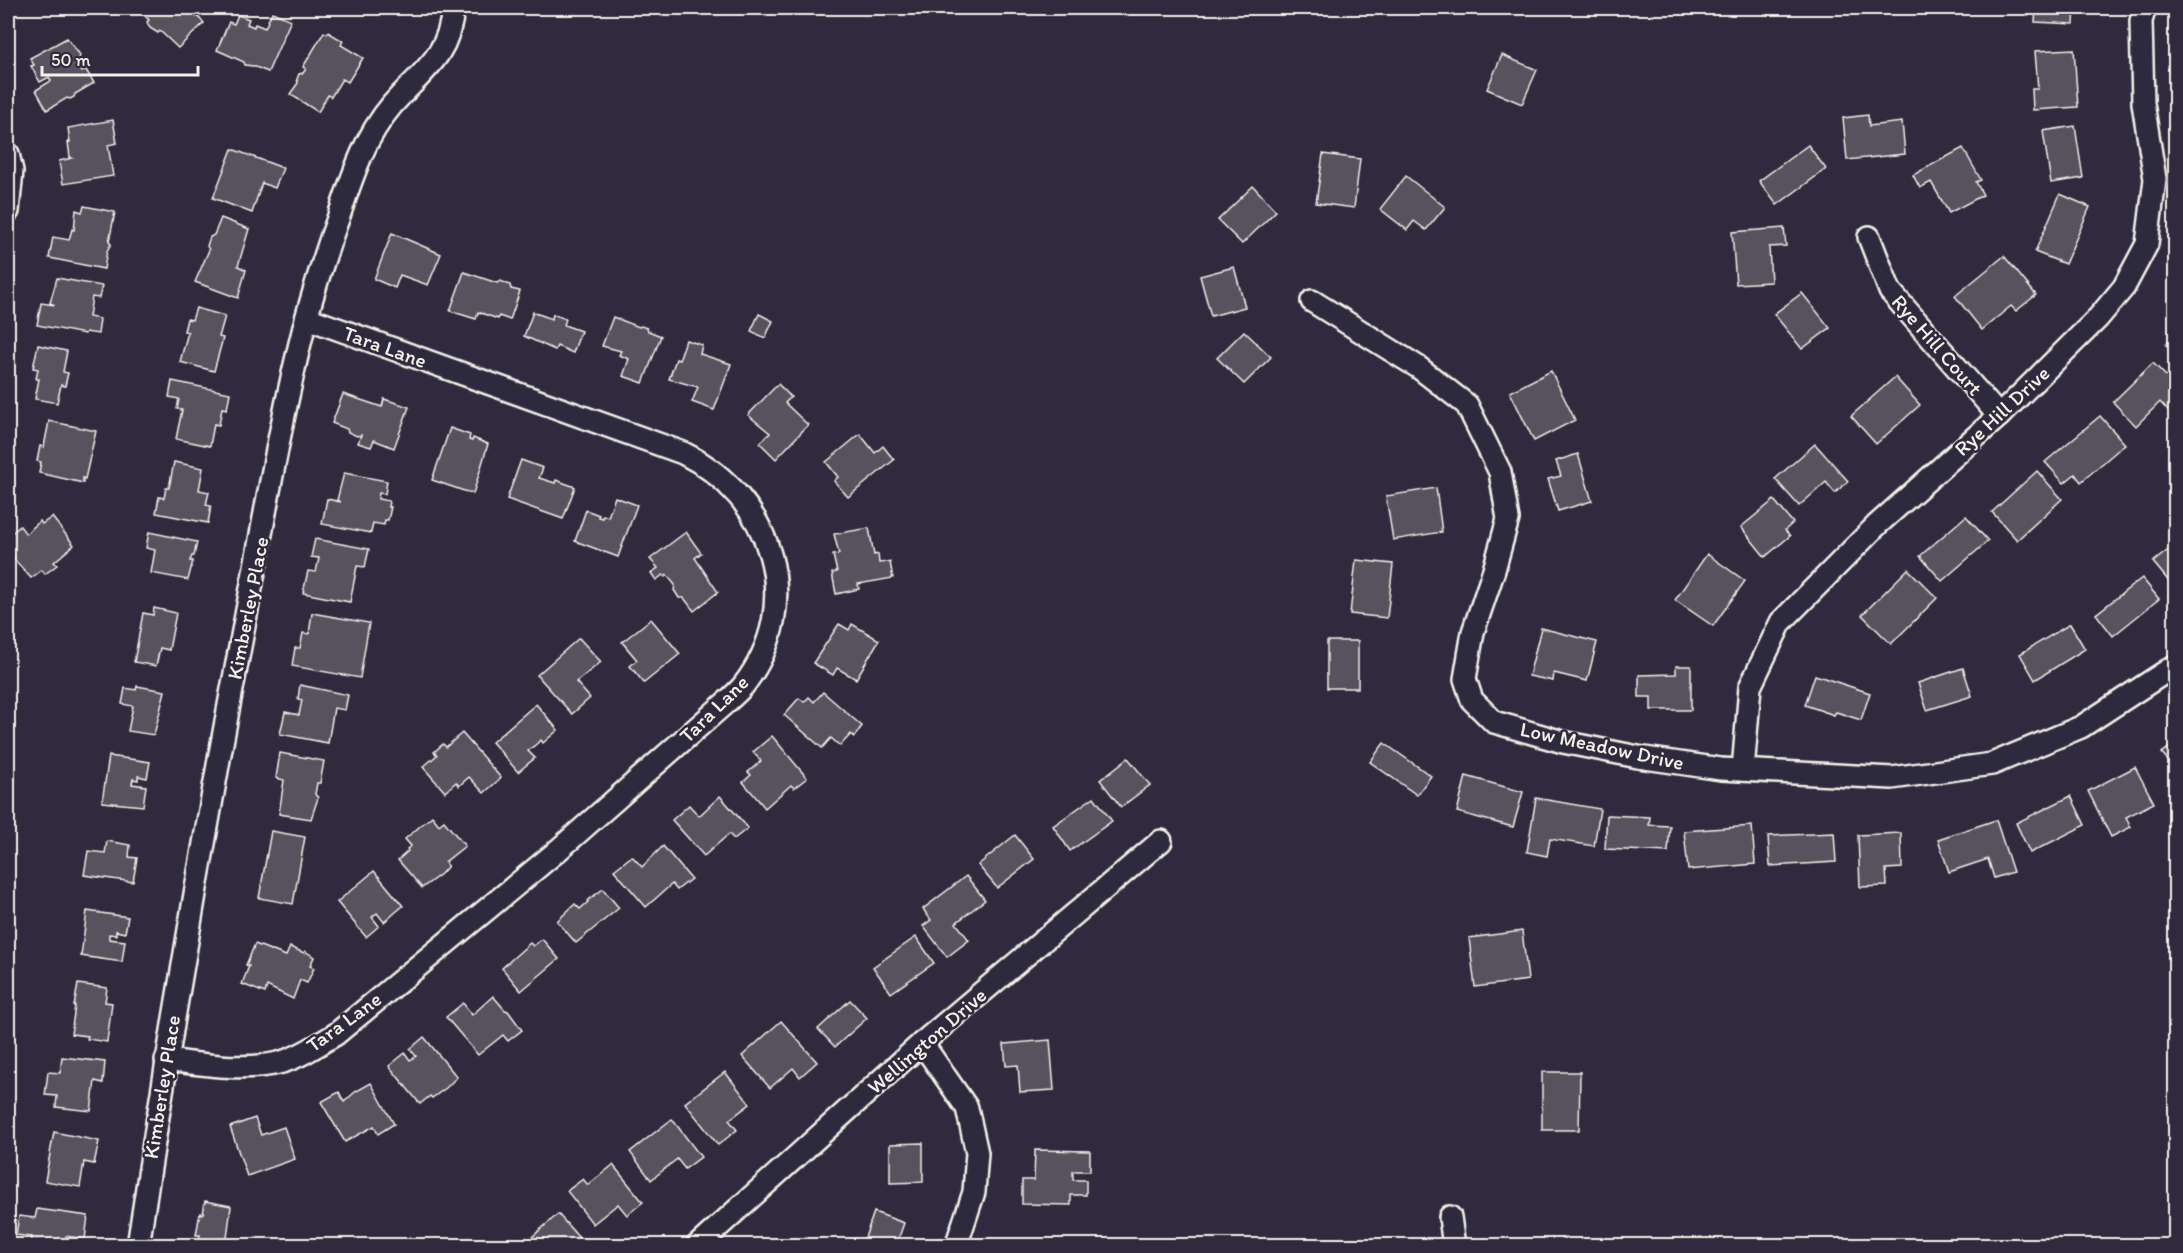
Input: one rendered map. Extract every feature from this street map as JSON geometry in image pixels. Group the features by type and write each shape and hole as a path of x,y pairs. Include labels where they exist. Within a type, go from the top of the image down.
{"street":[{"name":"Kimberley Place","path":"138,1245 166,1060 228,713 274,471 307,318 329,243 365,148 383,117 400,96 427,71 443,49 451,30 453,8"},
{"name":"Rye Hill Drive","path":"1743,770 1750,687 1781,622 1878,524 1999,416 2098,318 2124,287 2147,244 2155,179 2143,103 2141,21 2145,8"},
{"path":"8,154 12,171 8,211"},
{"name":"Rye Hill Court","path":"1869,237 1890,291 1999,416"},
{"name":"Low Meadow Drive","path":"1312,301 1418,367 1467,405 1500,472 1508,519 1473,632 1465,679 1472,700 1494,722 1563,742 1638,757 1721,769 1892,778 1992,764 2081,727 2175,665"},
{"name":"Tara Lane","path":"166,1060 222,1066 262,1066 307,1052 336,1034 556,852 723,705 742,687 755,668 771,631 775,590 773,565 768,545 746,504 730,486 702,462 683,453 307,318"},
{"name":"Wellington Drive","path":"697,1245 922,1042 1161,841"},
{"path":"922,1042 967,1108 977,1153 974,1192 956,1245"},
{"path":"1450,1217 1454,1245"}],"building":[{"path":"142,8 195,8 200,12 196,15 204,23 178,48 160,31 158,33 150,28 147,22 149,20 139,10"},
{"path":"2036,8 2075,8 2074,24 2035,22"},
{"path":"272,12 291,20 268,72 245,65 244,62 217,50 229,22 234,24 238,15 249,19 247,24 265,28"},
{"path":"324,32 343,41 341,45 363,58 348,82 342,79 331,97 328,95 318,112 290,94 298,83 299,74 306,69 303,67"},
{"path":"67,38 80,55 75,66 82,72 86,70 94,83 75,94 74,97 67,98 47,110 36,90 51,81 49,77 40,82 31,66 34,65 30,58"},
{"path":"2074,49 2078,107 2033,110 2032,89 2038,89 2035,51"},
{"path":"1502,55 1537,70 1522,104 1487,89"},
{"path":"1868,115 1869,126 1902,122 1905,154 1847,160 1843,118"},
{"path":"113,120 117,143 108,145 113,176 63,184 59,161 72,158 68,142 70,142 68,128"},
{"path":"2075,126 2083,178 2051,183 2043,131"},
{"path":"1808,145 1826,169 1777,205 1759,181"},
{"path":"1963,148 1981,180 1976,182 1983,195 1949,213 1931,182 1920,188 1913,175"},
{"path":"232,149 283,168 275,188 262,183 252,213 213,198"},
{"path":"1323,154 1360,159 1354,208 1316,203"},
{"path":"1406,176 1445,207 1426,230 1414,221 1407,230 1380,209"},
{"path":"1253,186 1276,211 1242,244 1218,220"},
{"path":"2060,194 2090,207 2065,264 2035,252"},
{"path":"84,206 115,212 109,242 111,244 107,251 104,269 49,258 53,237 69,240 72,229 74,230 76,210 82,212"},
{"path":"221,218 249,229 238,266 246,270 238,298 195,282 209,250 207,246 210,237 214,235"},
{"path":"1784,228 1786,246 1769,247 1771,282 1736,284 1732,232"},
{"path":"392,233 441,254 428,285 400,275 395,288 374,279"},
{"path":"2004,256 2036,295 2016,311 2011,306 1982,330 1955,296"},
{"path":"1234,267 1245,307 1211,316 1200,276"},
{"path":"464,272 497,283 501,281 510,285 511,289 520,291 510,320 499,316 498,319 478,312 476,319 450,311"},
{"path":"57,278 102,286 99,298 92,297 89,317 100,319 98,334 86,332 85,334 37,325 41,303 55,305 50,303"},
{"path":"1802,293 1830,328 1802,349 1774,314"},
{"path":"196,308 225,316 219,337 223,338 214,371 180,362 188,332 184,331 187,319 192,320"},
{"path":"533,312 552,319 553,314 566,319 564,325 581,331 573,353 557,346 555,350 524,336"},
{"path":"759,314 773,321 765,338 751,331"},
{"path":"613,317 647,328 648,331 661,336 643,383 623,376 629,359 619,355 621,351 602,346"},
{"path":"1244,331 1271,357 1244,384 1217,358"},
{"path":"2176,332 2176,352 2166,345"},
{"path":"686,340 702,345 700,354 731,364 714,410 692,402 698,387 669,379"},
{"path":"38,345 67,351 63,372 68,373 65,386 61,385 57,403 35,399 39,379 36,379 38,369 33,368"},
{"path":"2153,363 2176,386 2176,410 2171,414 2160,402 2136,426 2113,402"},
{"path":"1551,371 1575,420 1534,441 1510,392"},
{"path":"1895,377 1920,405 1876,444 1851,416"},
{"path":"172,381 230,393 227,409 222,408 219,425 214,424 210,446 176,439 182,410 177,409 179,399 169,397"},
{"path":"778,384 791,397 785,403 808,425 776,459 760,443 770,433 748,415"},
{"path":"343,394 382,407 384,399 409,407 394,448 374,440 371,447 358,443 361,435 357,436 332,423"},
{"path":"2100,416 2125,444 2081,482 2075,474 2064,483 2045,462"},
{"path":"49,421 96,431 83,483 39,473 41,462 37,461 40,446 44,447"},
{"path":"450,428 470,435 469,440 472,441 473,438 488,444 473,494 432,480"},
{"path":"860,434 875,453 883,446 894,460 848,497 834,481 838,477 826,462"},
{"path":"1815,444 1848,481 1835,493 1826,482 1799,506 1775,479"},
{"path":"1578,454 1592,501 1558,511 1548,479 1561,476 1556,461"},
{"path":"521,460 543,468 539,478 555,483 556,480 575,487 563,519 507,499"},
{"path":"174,462 203,468 199,490 209,492 206,505 211,506 208,523 156,513 159,497 164,498 166,488 169,488"},
{"path":"2037,471 2062,499 2017,540 1992,512"},
{"path":"344,473 387,481 385,494 379,493 378,499 389,501 388,507 391,507 388,520 385,520 384,525 373,523 371,533 322,524 327,499 341,502 337,500"},
{"path":"1436,488 1442,532 1393,540 1386,496"},
{"path":"615,497 637,505 618,557 575,541 586,510 599,515 598,517 602,518 603,515 608,517"},
{"path":"1774,500 1793,523 1785,530 1790,536 1765,557 1741,527"},
{"path":"1966,516 1988,541 1942,581 1920,556"},
{"path":"52,517 74,545 54,562 57,565 45,574 42,570 31,578 13,558 8,548 8,536 20,526 26,534 40,521 42,524"},
{"path":"869,528 874,555 878,554 879,563 890,562 893,578 858,584 859,589 836,594 832,573 837,572 833,555 839,554 834,534"},
{"path":"149,532 197,542 194,556 190,561 193,561 188,580 151,573 155,550 146,548"},
{"path":"686,532 701,553 695,558 718,592 694,611 684,598 679,598 674,590 675,585 667,575 656,580 651,573 658,568 650,559"},
{"path":"315,539 369,549 365,567 357,566 350,602 303,593 308,571 316,572 319,558 311,557"},
{"path":"2176,544 2176,583 2172,585 2153,562"},
{"path":"1707,554 1745,581 1713,626 1675,600"},
{"path":"1356,560 1393,564 1387,618 1350,614"},
{"path":"1908,569 1937,598 1891,644 1862,615"},
{"path":"2142,578 2159,599 2113,636 2096,614"},
{"path":"154,608 176,613 169,650 160,648 156,666 134,662 143,613 153,615"},
{"path":"312,613 369,623 360,678 292,666 295,648 300,648 303,633 309,634"},
{"path":"651,619 680,654 644,683 630,666 637,660 622,642"},
{"path":"839,624 849,630 852,624 879,640 856,679 837,668 833,675 813,663"},
{"path":"2070,624 2085,649 2035,680 2020,654"},
{"path":"1541,628 1597,642 1587,681 1554,673 1553,681 1529,676"},
{"path":"579,638 601,662 576,682 590,698 572,714 537,675"},
{"path":"1327,641 1358,641 1358,688 1327,688"},
{"path":"1676,666 1691,666 1691,710 1651,710 1651,697 1639,697 1639,675 1676,674"},
{"path":"1963,668 1972,696 1927,710 1918,683"},
{"path":"1815,675 1870,693 1861,720 1836,712 1834,715 1805,705"},
{"path":"300,685 348,695 345,710 334,708 328,743 280,734 285,712 299,715 302,700 298,699"},
{"path":"137,686 165,691 154,735 128,731 133,706 122,704 125,688 136,690"},
{"path":"823,692 862,726 854,737 851,734 840,746 831,738 822,748 784,715 799,698 804,702 809,697 814,702"},
{"path":"536,704 558,730 543,743 541,740 528,751 535,758 518,772 492,742"},
{"path":"462,733 501,778 484,793 469,777 459,786 456,782 445,792 423,767 437,755 434,752 443,744 446,747"},
{"path":"772,736 807,778 794,788 791,785 765,808 743,782 751,775 748,772 761,761 753,752"},
{"path":"2176,742 2176,771 2162,753"},
{"path":"1384,743 1431,776 1417,795 1370,762"},
{"path":"280,753 324,761 320,783 317,783 315,794 318,798 311,819 279,814 284,780 276,778"},
{"path":"109,756 150,762 147,778 138,776 138,780 133,779 132,784 146,786 143,806 102,802"},
{"path":"1128,758 1150,785 1121,807 1100,780"},
{"path":"2135,767 2154,803 2126,817 2131,827 2111,837 2088,791"},
{"path":"1466,776 1523,792 1513,827 1457,812"},
{"path":"720,796 748,828 734,839 729,834 704,856 672,820 689,805 699,816"},
{"path":"2071,796 2085,825 2030,853 2016,823"},
{"path":"1094,797 1112,821 1070,851 1053,826"},
{"path":"1536,798 1600,809 1594,846 1550,839 1547,856 1527,852"},
{"path":"1607,815 1650,817 1649,825 1670,826 1668,852 1605,849"},
{"path":"432,816 439,825 444,821 465,846 445,862 448,866 441,874 422,888 398,860 411,846 405,839"},
{"path":"1996,820 2013,872 1994,878 1988,859 1949,872 1938,839"},
{"path":"1752,826 1755,864 1688,870 1684,831"},
{"path":"271,831 305,837 293,904 259,898"},
{"path":"1834,833 1836,862 1770,866 1768,836"},
{"path":"1901,833 1902,868 1886,869 1887,886 1860,887 1858,835"},
{"path":"1015,835 1034,859 997,888 978,865"},
{"path":"107,841 130,845 129,857 137,858 133,882 84,875 88,851 105,853"},
{"path":"663,846 691,879 677,890 672,884 646,907 614,870 632,856 642,867"},
{"path":"374,871 403,906 384,922 377,913 372,917 379,926 366,937 337,902"},
{"path":"966,876 985,900 956,923 969,940 947,957 923,926 931,920 923,909"},
{"path":"603,889 619,908 576,943 557,921 575,904 580,909"},
{"path":"87,911 128,917 125,933 116,931 116,935 109,934 109,939 125,941 122,962 81,956"},
{"path":"1522,931 1528,980 1475,987 1469,938"},
{"path":"916,937 934,963 891,993 873,967"},
{"path":"542,939 559,959 521,991 502,968 530,943 533,946"},
{"path":"255,944 286,956 290,947 304,953 305,951 314,957 310,966 314,968 307,983 300,980 293,999 267,986 265,993 242,984 249,966 246,965"},
{"path":"78,984 107,988 105,1002 112,1003 107,1042 71,1034"},
{"path":"493,996 522,1030 508,1041 503,1035 478,1055 446,1017 463,1003 472,1015"},
{"path":"850,1000 867,1018 835,1047 818,1029"},
{"path":"781,1021 817,1062 800,1077 793,1068 770,1088 742,1056"},
{"path":"424,1037 457,1077 446,1088 420,1104 389,1066 405,1053 410,1060 416,1056 410,1049"},
{"path":"1050,1040 1054,1090 1020,1092 1018,1065 1006,1066 1004,1044"},
{"path":"62,1057 105,1062 103,1083 95,1081 91,1111 56,1107 57,1096 45,1095 48,1072 60,1073"},
{"path":"725,1072 750,1104 729,1120 737,1130 718,1145 685,1103"},
{"path":"1542,1072 1580,1072 1579,1130 1542,1130"},
{"path":"371,1083 394,1124 378,1134 374,1126 345,1142 321,1102 339,1092 344,1102 355,1092"},
{"path":"255,1118 261,1135 284,1127 295,1159 247,1176 230,1127"},
{"path":"672,1119 701,1157 685,1169 677,1159 651,1180 630,1152"},
{"path":"54,1132 99,1141 94,1164 84,1162 80,1187 45,1181"},
{"path":"923,1143 923,1182 890,1183 890,1144"},
{"path":"1035,1150 1090,1151 1090,1171 1073,1171 1073,1180 1086,1180 1086,1195 1071,1195 1071,1205 1022,1204 1022,1180 1034,1180"},
{"path":"613,1165 643,1202 627,1215 618,1204 593,1224 567,1191 583,1179 588,1185"},
{"path":"205,1201 231,1206 224,1246 198,1246 200,1235 196,1235"},
{"path":"37,1209 88,1216 85,1239 66,1236 65,1246 30,1246 32,1237 16,1235 19,1216 35,1218"},
{"path":"874,1212 904,1223 897,1243 904,1246 862,1246"},
{"path":"558,1214 580,1239 572,1246 522,1246"}]}
